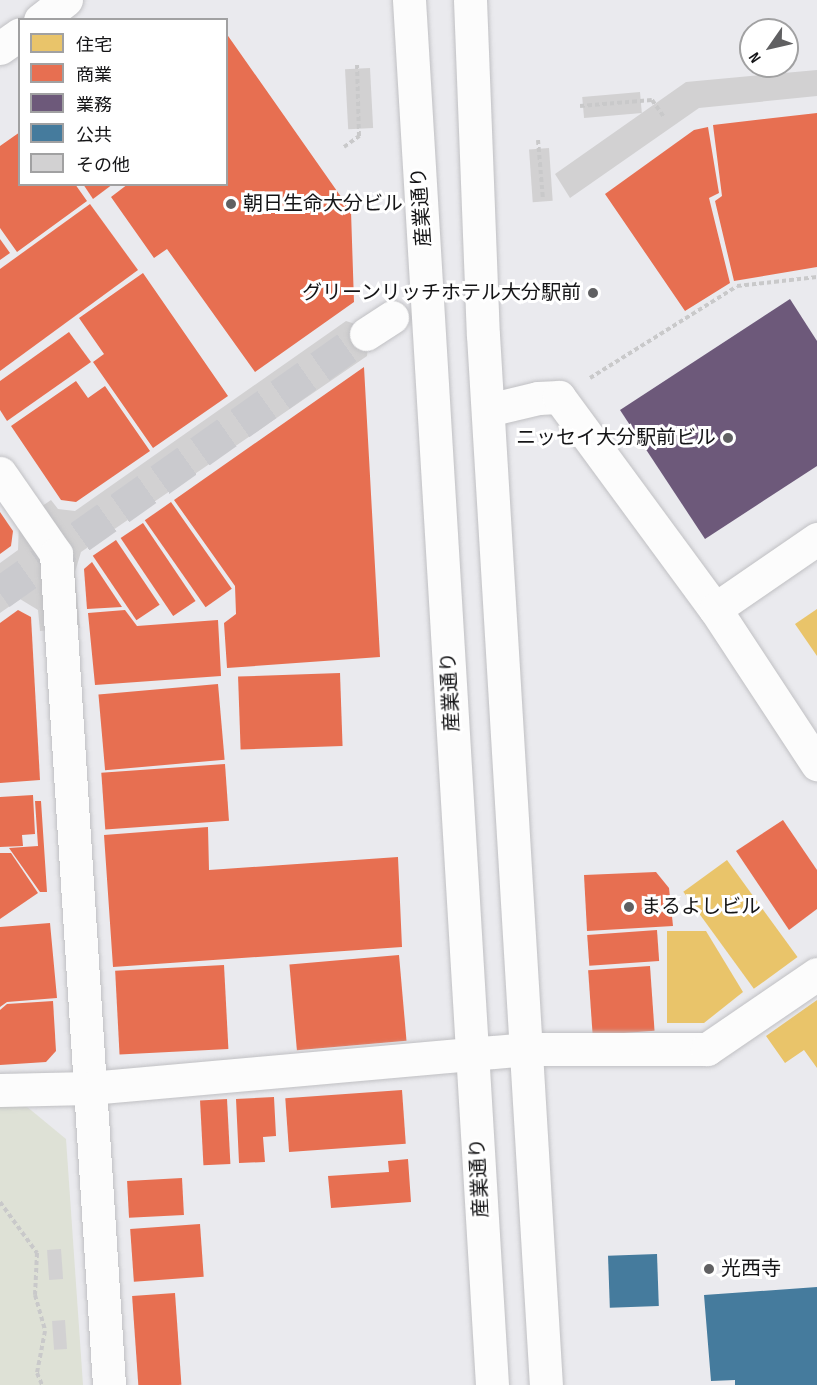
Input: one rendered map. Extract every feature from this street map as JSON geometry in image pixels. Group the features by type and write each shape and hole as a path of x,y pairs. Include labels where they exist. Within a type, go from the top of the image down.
{"main road":[{"path":"43,18 66,0"},
{"name":"産業通り","path":"409,0 492,1385"},
{"path":"470,0 488,410 546,1385"},
{"path":"0,48 18,35"},
{"path":"488,410 559,397 715,609 817,764"},
{"path":"0,473 56,554 109,1385"},
{"path":"715,609 817,539"},
{"path":"0,1090 90,1088 526,1049 707,1049 817,974"}],"path":[{"path":"344,147 359,136 357,65"},
{"path":"580,106 652,100 664,117"},
{"path":"538,140 543,200"},
{"path":"559,397 737,286 817,277"},
{"path":"0,1202 37,1253 35,1295 45,1331 37,1373 42,1385"}],"shaded area":[{"path":"0,1106 26,1106 66,1139 83,1385 0,1385"}],"building: 住宅":[{"path":"817,609 817,656 795,624"},
{"path":"727,860 798,957 754,989 683,892"},
{"path":"667,931 706,931 743,992 704,1023 667,1023"},
{"path":"817,1000 817,1068 804,1050 785,1063 766,1036"}],"building: 商業":[{"name":"朝日生命大分ビル","path":"228,36 351,211 354,302 255,372 167,249 154,258 111,197 125,186 228,186"},
{"path":"817,113 817,267 734,281 715,201 722,196 713,125"},
{"path":"708,127 719,193 709,198 730,283 685,311 605,194 694,130"},
{"path":"18,133 18,186 76,186 87,201 17,252 0,228 0,146"},
{"path":"84,186 110,186 93,199"},
{"path":"90,204 138,270 0,371 0,269"},
{"path":"0,239 10,253 0,260"},
{"path":"143,273 228,396 153,448 93,362 104,354 79,318"},
{"path":"69,332 91,362 7,421 0,410 0,381"},
{"path":"364,367 380,657 227,668 224,623 236,614 235,586 174,500"},
{"path":"76,381 88,398 105,386 150,451 76,502 61,500 11,426"},
{"path":"171,502 232,589 206,607 145,520"},
{"path":"0,512 13,531 11,546 0,554"},
{"path":"143,523 196,601 173,616 121,538"},
{"path":"116,540 160,605 136,620 93,556"},
{"path":"92,562 122,607 87,609 84,569"},
{"path":"18,610 31,617 40,780 0,783 0,623"},
{"path":"125,610 137,626 218,620 221,676 95,685 88,613"},
{"path":"340,673 343,746 241,750 238,677"},
{"path":"218,684 225,760 105,770 98,694"},
{"path":"225,764 229,821 105,830 101,773"},
{"path":"33,795 35,834 22,835 23,846 0,847 0,797"},
{"path":"35,801 41,801 47,892 40,892 9,848 38,846"},
{"path":"783,820 817,870 817,909 789,930 736,851"},
{"path":"208,827 209,870 398,857 402,947 113,967 104,835"},
{"path":"0,853 11,853 38,893 0,919"},
{"name":"まるよしビル","path":"656,872 669,888 673,926 587,931 584,875"},
{"path":"50,923 57,998 7,1002 0,1007 0,927"},
{"path":"657,930 659,961 589,966 587,935"},
{"path":"399,955 406,1041 297,1050 289,965"},
{"path":"224,965 228,1049 120,1055 115,971"},
{"path":"650,966 655,1031 593,1035 588,970"},
{"path":"53,1001 56,1051 46,1062 0,1065 0,1010 7,1004"},
{"path":"402,1090 406,1144 289,1152 285,1098"},
{"path":"274,1097 276,1136 263,1137 265,1162 239,1163 236,1099"},
{"path":"227,1099 230,1164 203,1165 200,1100"},
{"path":"408,1159 411,1202 331,1208 328,1176 389,1172 388,1161"},
{"path":"182,1178 184,1215 129,1218 127,1181"},
{"path":"200,1224 204,1277 134,1282 130,1229"},
{"path":"175,1293 181,1385 138,1385 132,1296"}],"building: 業務":[{"name":"ニッセイ大分駅前ビル","path":"790,299 817,341 817,466 705,539 620,410"}],"building: 公共":[{"path":"657,1254 659,1306 610,1308 608,1256"},
{"path":"817,1287 817,1385 735,1385 735,1380 711,1381 704,1295"}],"building: その他":[{"path":"370,68 373,128 348,129 345,69"},
{"path":"817,70 817,96 699,108 570,198 555,174 686,82 739,77 799,78 799,72"},
{"path":"640,92 642,113 584,118 582,97"},
{"path":"549,148 553,201 533,202 529,149"},
{"path":"346,321 358,325 368,347 367,356 81,552 75,572 80,628 40,631 38,610 20,599 0,613 0,563 18,550 19,522 51,500 58,509 75,511"},
{"path":"61,1249 63,1279 49,1280 47,1250"},
{"path":"65,1320 67,1349 54,1350 52,1321"}],"tunnel":[{"path":"0,593 366,334"}],"place":[{"name":"朝日生命大分ビル","path":"231,204"},
{"name":"グリーンリッチホテル大分駅前","path":"593,293"},
{"name":"ニッセイ大分駅前ビル","path":"728,438"},
{"name":"まるよしビル","path":"629,907"},
{"name":"光西寺","path":"709,1269"}]}
